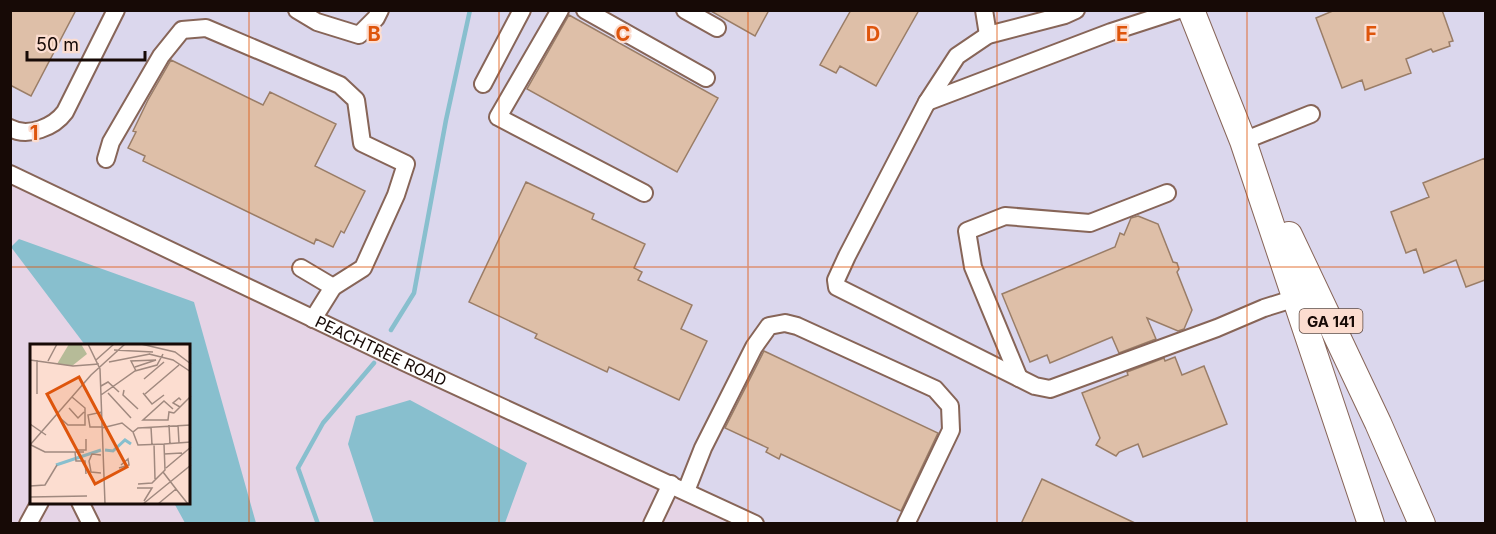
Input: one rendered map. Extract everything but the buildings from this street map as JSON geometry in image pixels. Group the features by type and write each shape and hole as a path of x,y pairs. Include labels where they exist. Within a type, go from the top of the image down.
{"highway":[{"name":"GA 141","path":"1191,10 1243,141 1371,524"},
{"name":"GA 141","path":"1243,141 1323,304 1422,524"}],"street":[{"path":"12,135 31,132 58,121 65,112 116,10"},
{"path":"297,10 317,22 358,34 376,18 380,10"},
{"path":"483,84 522,10"},
{"path":"560,10 498,117 644,193"},
{"path":"585,10 706,78"},
{"path":"685,10 717,28"},
{"path":"984,10 987,35"},
{"path":"1076,10 1065,15 987,35 957,56 927,102 836,280 837,286 1035,386 1050,389 1296,298"},
{"path":"927,102 1111,32 1179,10"},
{"path":"106,159 111,142 155,66 182,30 206,28 340,85 356,100 362,143 406,164 396,195 363,268 333,287 313,319"},
{"path":"1243,141 1311,114"},
{"name":"PEACHTREE ROAD","path":"10,174 313,319 755,524"},
{"path":"1019,378 973,267 967,231 1005,216 1090,223 1167,193"},
{"path":"301,268 333,287"},
{"path":"652,524 703,448 754,347 769,326 785,323 797,326 935,389 950,406 951,430 906,524"},
{"path":"28,524 39,504"}],"shaded area":[{"path":"10,11 1485,11 1485,523 738,523 529,424 11,165"},
{"path":"10,165 529,424 738,523 11,523"}],"water":[{"path":"19,239 194,302 256,523 185,523 175,504 190,504 190,344 84,344 11,247"},
{"path":"410,400 527,463 505,523 374,523 348,444 356,416"}],"waterway":[{"path":"391,330 414,293 446,120 470,10"},
{"path":"318,524 298,468 323,423 374,363"}]}
